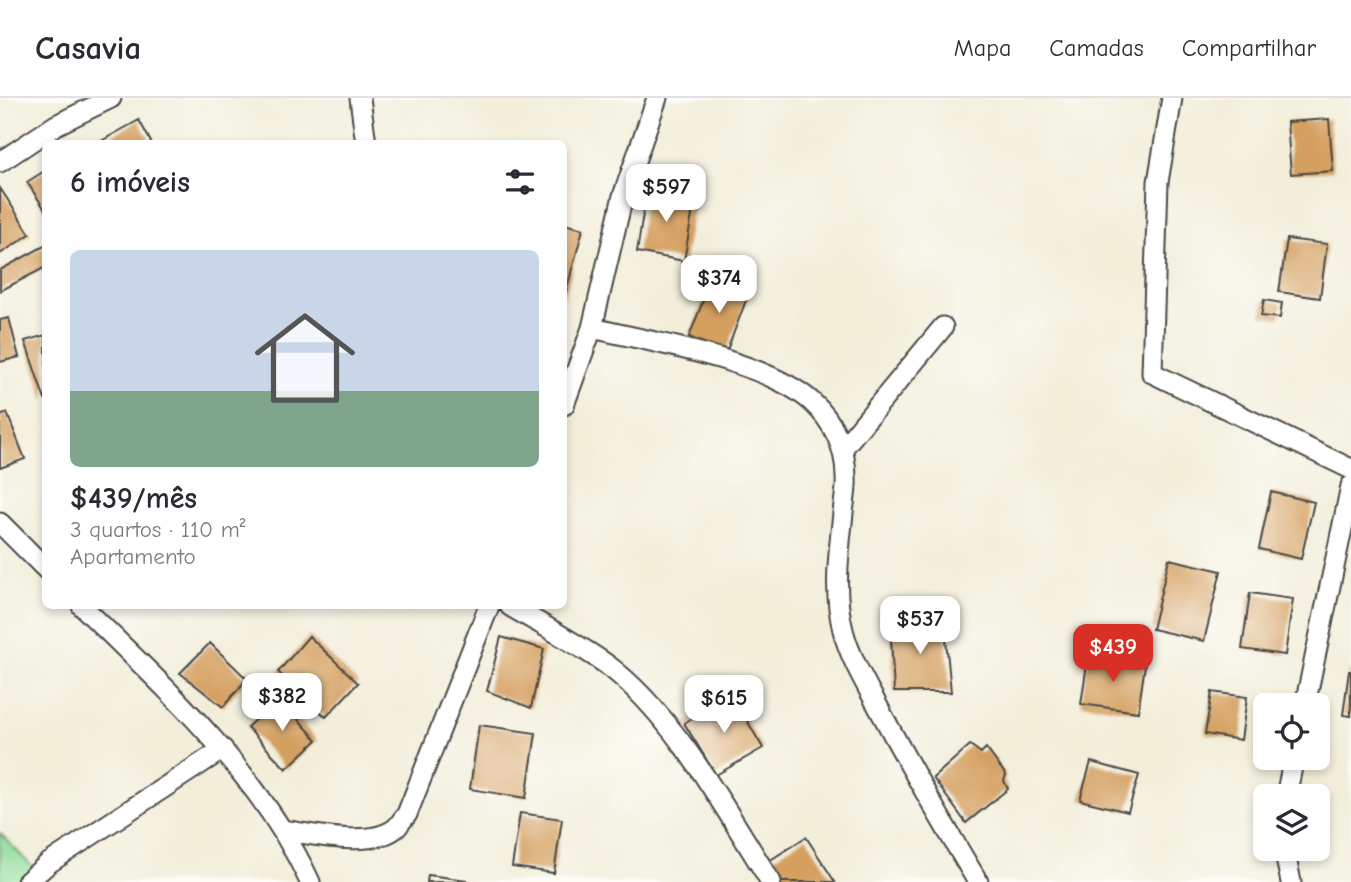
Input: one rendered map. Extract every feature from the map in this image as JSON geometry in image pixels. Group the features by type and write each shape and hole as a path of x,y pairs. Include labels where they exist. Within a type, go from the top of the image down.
{"street":[{"path":"0,162 56,125 111,98"},
{"path":"360,98 365,140"},
{"path":"567,397 592,328 622,196 657,98"},
{"path":"1172,98 1158,182 1152,373 1351,469"},
{"path":"843,448 943,327"},
{"path":"592,328 707,355 773,377 811,401 833,427 843,448 846,477 837,568 843,631 872,696 914,774 978,882"},
{"path":"1308,693 1351,486"},
{"path":"0,523 42,565"},
{"path":"91,609 223,749 282,831 310,882"},
{"path":"282,831 360,839 378,836 396,828 407,814 488,609"},
{"path":"515,609 607,665 641,695 671,729 772,882"},
{"path":"27,882 49,863 223,749"},
{"path":"1287,861 1291,882"}],"green space":[{"path":"0,833 38,873 29,882 0,882"}],"building":[{"path":"1329,119 1333,171 1291,174 1287,122"},
{"path":"139,120 150,140 103,140"},
{"path":"42,173 42,205 27,182"},
{"path":"0,188 30,234 0,254"},
{"path":"647,188 695,197 684,261 637,252"},
{"path":"567,225 583,229 567,288"},
{"path":"1287,239 1327,244 1320,298 1279,292"},
{"path":"42,247 42,269 0,291 0,270"},
{"path":"712,278 750,290 726,353 689,337"},
{"path":"1264,300 1282,303 1280,318 1261,316"},
{"path":"9,318 19,357 0,362 0,320"},
{"path":"42,336 42,391 25,341"},
{"path":"7,413 25,459 0,468 0,416"},
{"path":"1271,492 1314,502 1301,559 1259,549"},
{"path":"1169,559 1221,571 1204,641 1152,629"},
{"path":"1250,593 1293,599 1285,655 1242,649"},
{"path":"944,619 951,692 894,692 890,620"},
{"path":"309,636 358,683 326,717 278,672"},
{"path":"501,637 544,649 531,708 487,691"},
{"path":"210,643 247,679 223,707 180,673"},
{"path":"1088,657 1145,665 1138,712 1081,704"},
{"path":"1351,671 1351,716 1343,715"},
{"path":"1212,692 1247,697 1241,740 1205,734"},
{"path":"732,695 763,748 716,775 684,723"},
{"path":"279,698 317,740 286,769 247,727"},
{"path":"479,725 536,733 526,798 470,789"},
{"path":"970,745 981,753 986,748 1006,775 1004,781 1008,789 966,823 933,778"},
{"path":"1091,762 1139,775 1128,812 1080,800"},
{"path":"520,813 562,819 554,873 512,867"},
{"path":"806,837 835,882 779,882 766,863"},
{"path":"428,875 466,880 466,882 427,882"}]}
